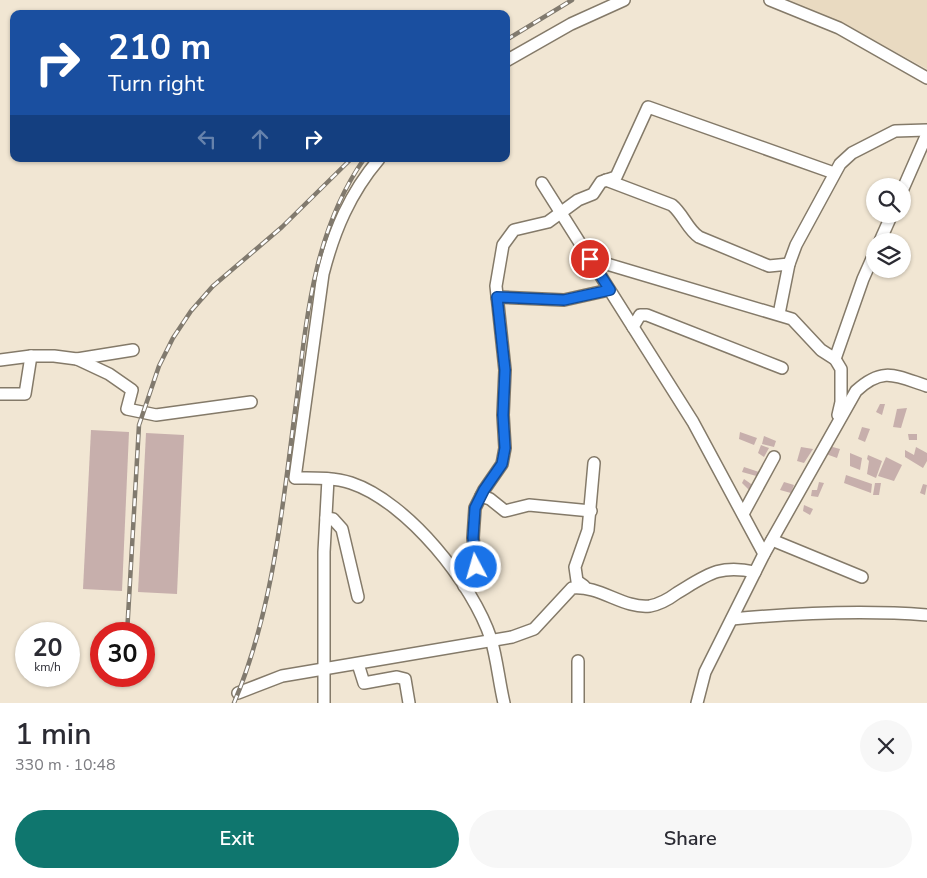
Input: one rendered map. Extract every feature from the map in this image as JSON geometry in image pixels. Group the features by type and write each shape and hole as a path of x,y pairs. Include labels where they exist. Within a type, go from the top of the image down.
{"street":[{"path":"510,59 571,24 624,0"},
{"path":"770,0 839,28 927,78"},
{"path":"464,586 476,567 473,526 475,508 502,464 505,448 503,415 505,370 496,274 499,255 508,236 514,230 548,222 578,200 593,194 606,180 616,177 620,173 645,111 650,107 834,173"},
{"path":"779,314 789,264 796,245 834,173 852,153 895,131 927,130"},
{"path":"908,178 927,134"},
{"path":"376,162 361,179 345,209 331,242 323,274 295,478 328,479 350,483 369,491 398,511 435,548 464,586 491,640 504,703"},
{"path":"606,180 672,205 681,213 694,234 699,237 769,266 789,264"},
{"path":"542,183 693,422 764,554"},
{"path":"590,259 744,306 792,318 822,350 835,359 841,369 842,381 836,423"},
{"path":"835,359 866,272"},
{"path":"497,297 564,300 610,290"},
{"path":"633,327 640,315 647,315 782,368"},
{"path":"77,360 134,350"},
{"path":"0,394 25,394 31,356"},
{"path":"0,360 31,356 54,356 77,360 109,374 132,390 128,409 142,413 156,414 251,402"},
{"path":"697,703 704,672 764,554 836,423 856,391 869,379 882,375 898,377 927,386"},
{"path":"743,514 774,457"},
{"path":"594,463 588,530 576,567 577,581 584,586 636,605 647,606 663,602 720,570 736,568 755,572"},
{"path":"324,703 328,479"},
{"path":"481,496 490,499 505,510 529,505 590,511"},
{"path":"326,518 333,519 342,529 358,597"},
{"path":"772,540 862,577"},
{"path":"238,693 282,676 512,637 534,629 572,588 584,586"},
{"path":"732,619 808,612 881,611 927,615"},
{"path":"578,661 578,703"},
{"path":"358,664 360,678 364,683 397,677 405,679 409,703"}],"shaded area":[{"path":"779,0 927,0 927,69 862,34"}],"building":[{"path":"880,404 885,404 882,415 876,412"},
{"path":"907,408 901,428 893,427 897,409"},
{"path":"862,427 870,429 865,442 858,439"},
{"path":"91,430 129,432 122,591 83,589"},
{"path":"740,432 757,438 754,445 739,439"},
{"path":"146,433 184,435 177,594 138,592"},
{"path":"908,434 917,434 917,440 909,440"},
{"path":"764,436 776,441 774,447 762,444"},
{"path":"761,445 769,448 764,457 758,453"},
{"path":"829,446 840,449 837,458 826,454"},
{"path":"801,447 813,449 804,463 797,461"},
{"path":"916,447 927,453 927,461 923,468 905,457 905,450 914,455"},
{"path":"850,453 862,458 860,470 850,466"},
{"path":"868,455 882,461 876,478 867,474"},
{"path":"886,457 902,465 894,481 878,476"},
{"path":"744,467 762,473 760,477 742,472"},
{"path":"846,475 872,484 871,493 844,483"},
{"path":"744,479 754,486 750,491 742,483"},
{"path":"784,482 794,485 791,493 780,490"},
{"path":"819,482 824,483 818,497 811,496 812,490 817,490"},
{"path":"875,483 881,483 879,495 873,495"},
{"path":"923,484 927,485 925,495 920,493"},
{"path":"804,505 813,509 810,515 803,511"}],"railway":[{"path":"510,38 572,0"},
{"path":"128,622 139,425 159,366 173,338 191,311 213,286 282,227 348,162"},
{"path":"234,703 259,629 276,552 305,334 316,273 334,214 347,186 362,162"}],"route":[{"path":"476,567 473,538 475,508 484,490 502,464 505,448 503,415 506,385 497,297 564,300 610,290 590,259"}]}
